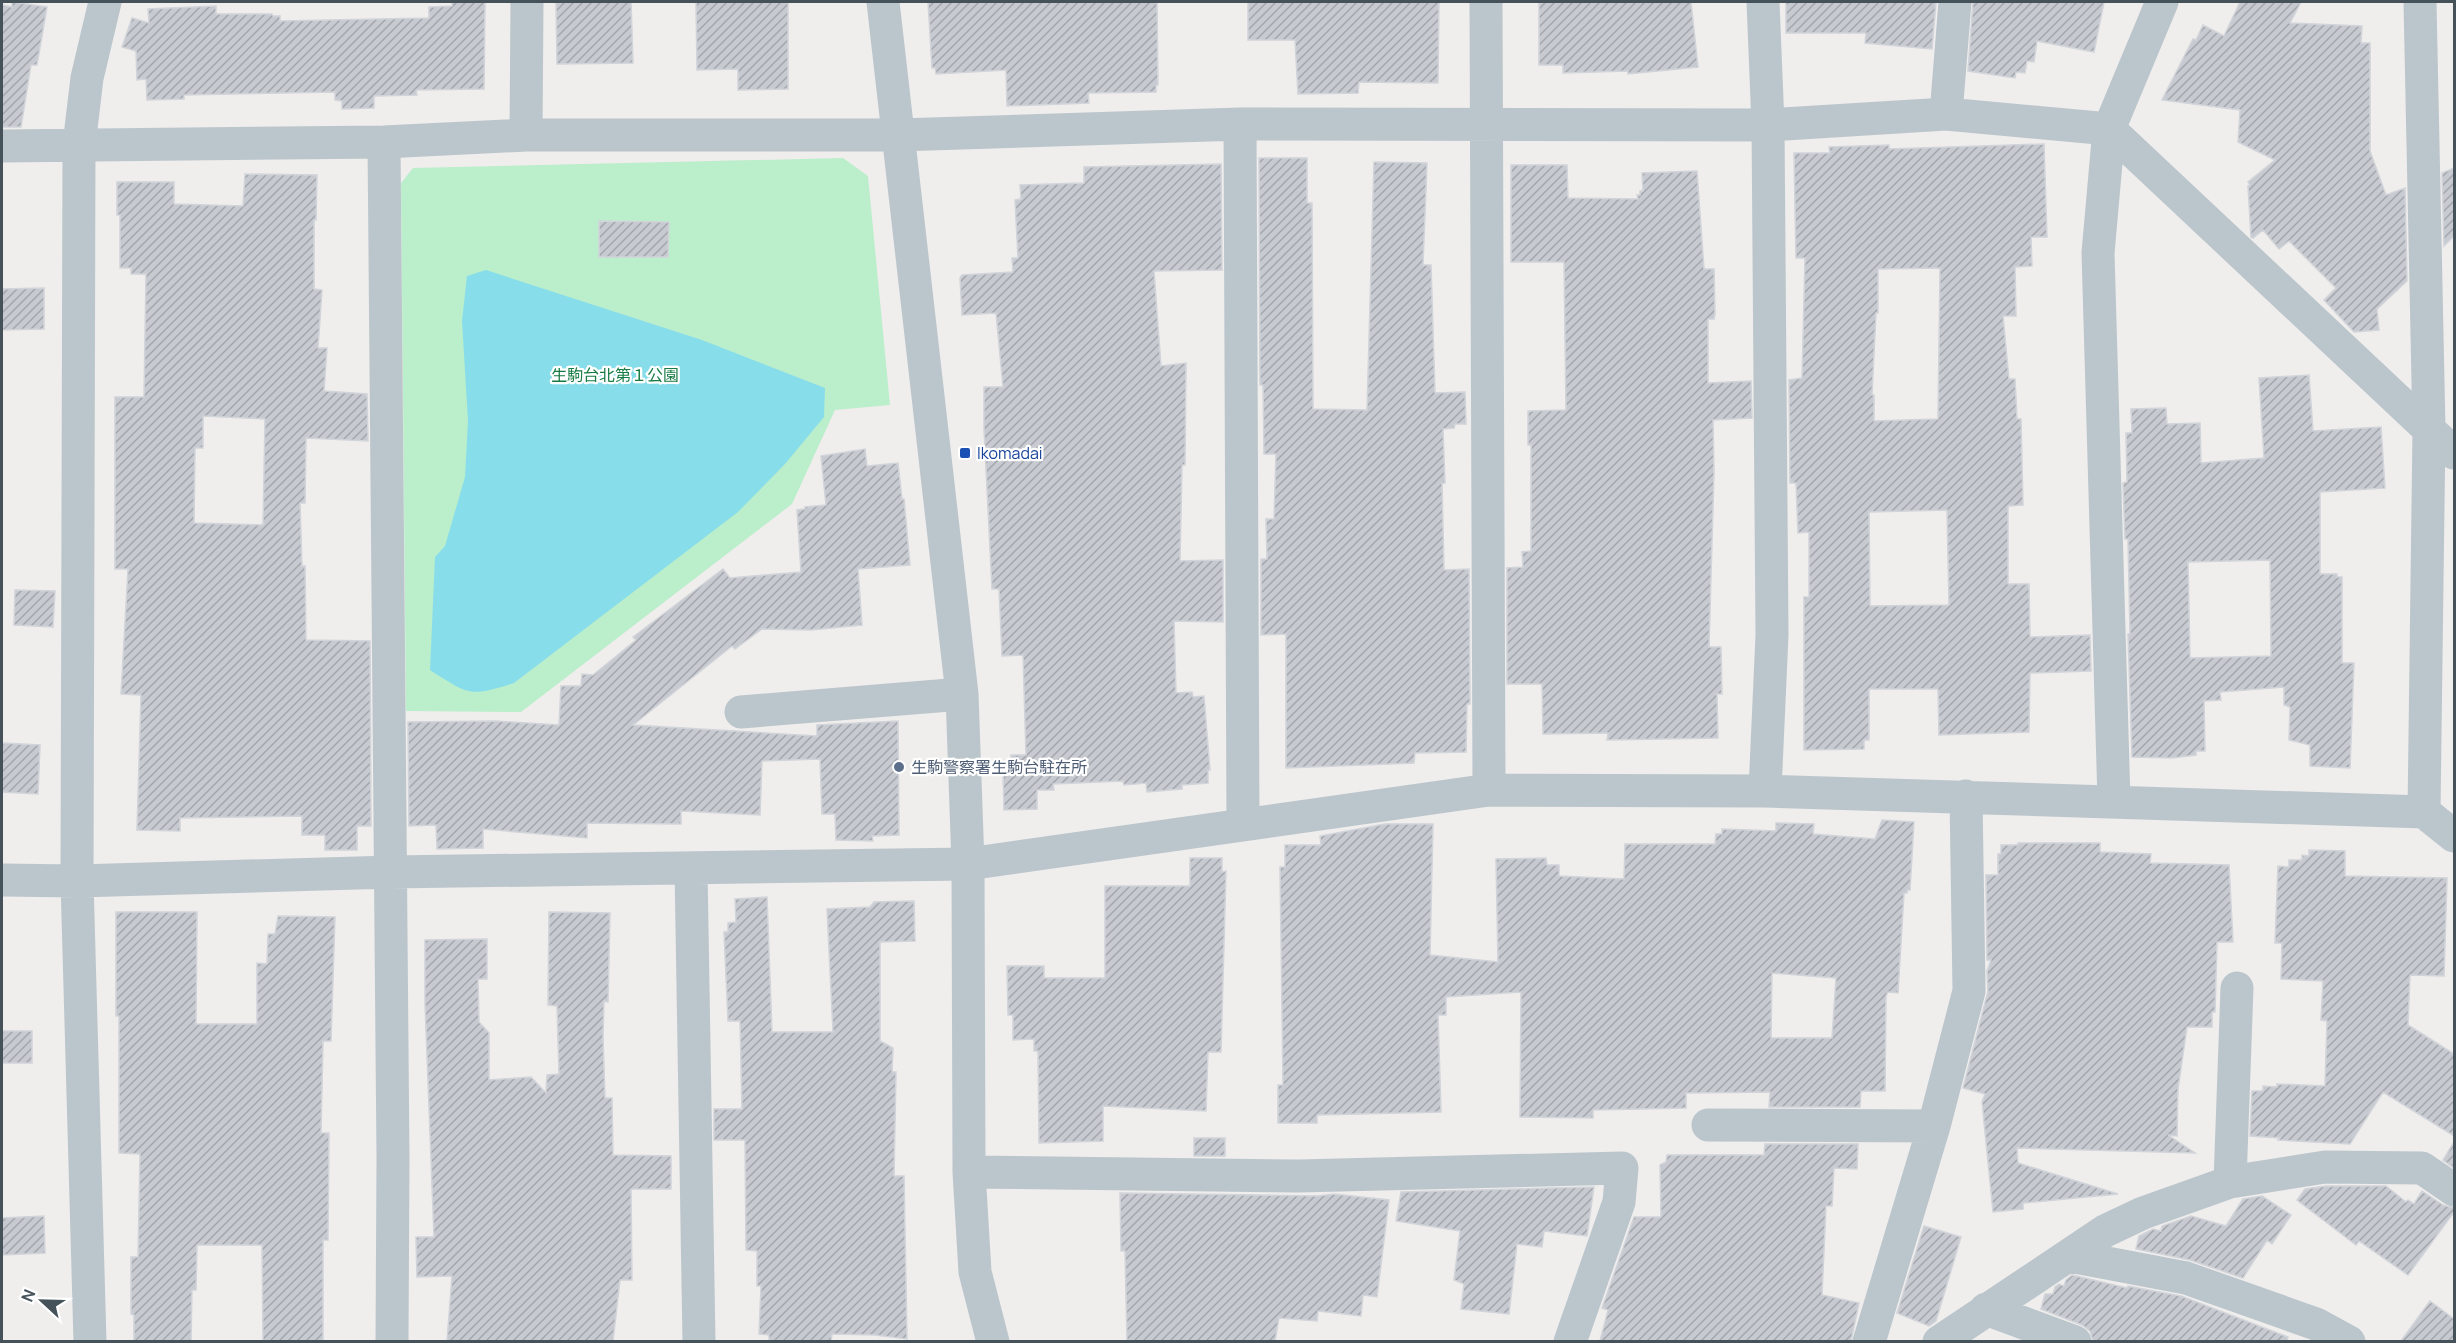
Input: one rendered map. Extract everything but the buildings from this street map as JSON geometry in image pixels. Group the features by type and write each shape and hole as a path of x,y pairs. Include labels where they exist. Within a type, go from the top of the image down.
{"street":[{"path":"90,1341 77,881 79,145 87,78 105,2"},
{"path":"526,135 527,2"},
{"path":"883,2 962,694 968,864 969,1172 975,1272 993,1341"},
{"path":"1486,2 1489,790"},
{"path":"1763,2 1768,125 1772,635 1765,791"},
{"path":"1946,114 1955,2"},
{"path":"2114,801 2098,253 2109,129 2162,2"},
{"path":"2420,2 2429,429 2424,812"},
{"path":"2,146 384,142 526,135 898,135 1240,124 1768,125 1946,114 2109,129 2454,453"},
{"path":"1240,124 1242,825"},
{"path":"384,142 391,872 392,1341"},
{"path":"741,712 962,694"},
{"path":"2,880 77,881 391,872 968,864 1489,790 1765,791 2424,812 2454,836"},
{"path":"1869,1341 1934,1126 1969,992 1966,796"},
{"path":"692,868 699,1341"},
{"path":"2230,1182 2237,988"},
{"path":"1708,1125 1934,1126"},
{"path":"1939,1341 2105,1231 2143,1213 2230,1182 2325,1167 2422,1168 2454,1190"},
{"path":"969,1172 1299,1176 1622,1168 1619,1202 1570,1341"},
{"path":"2070,1256 2186,1278 2316,1324 2349,1341"},
{"path":"1986,1309 2075,1341"}],"green space":[{"name":"生駒台北第１公園","path":"843,158 868,176 890,405 835,410 792,504 521,712 406,711 401,183 413,168"}],"water":[{"path":"486,270 702,340 825,388 824,417 785,464 738,512 514,683 478,692 461,689 430,670 435,557 445,546 465,477 468,421 462,321 467,276"}],"place":[{"name":"Ikomadai","path":"965,453"},
{"name":"生駒警察署生駒台駐在所","path":"899,767"}]}
